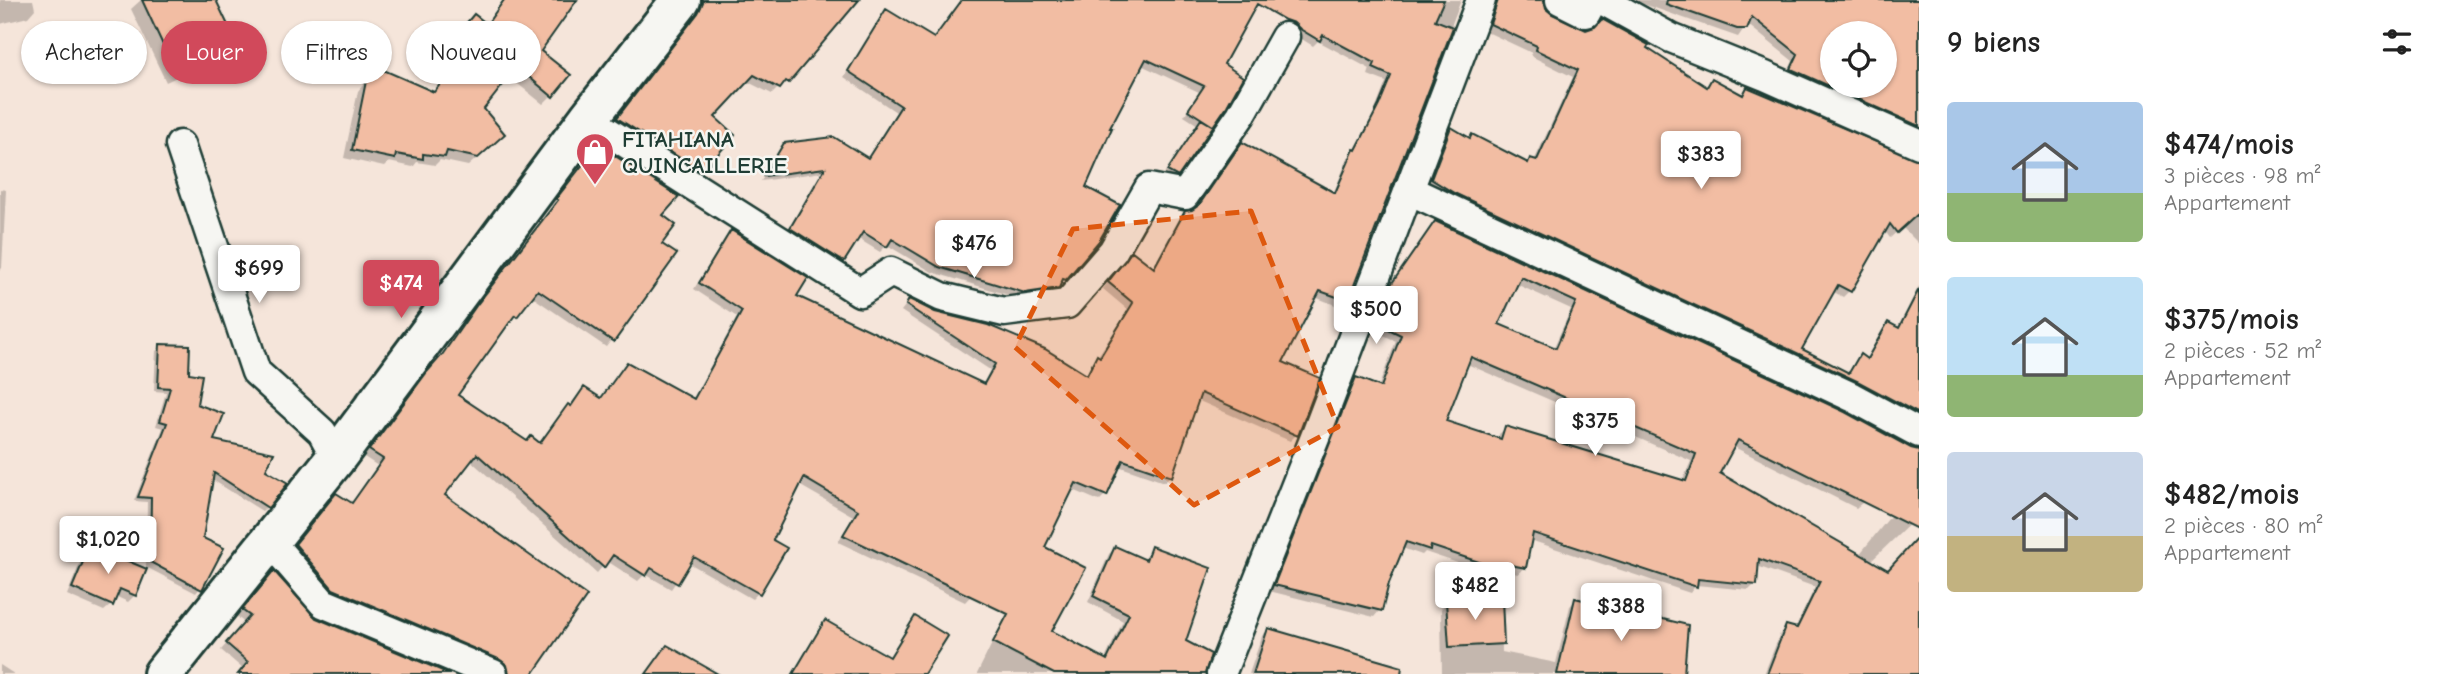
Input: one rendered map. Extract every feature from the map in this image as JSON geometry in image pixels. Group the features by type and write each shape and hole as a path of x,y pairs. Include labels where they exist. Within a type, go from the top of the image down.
{"main road":[{"path":"163,674 336,458 588,119 681,0"}],"street":[{"path":"1221,674 1481,0"},
{"path":"1560,0 1586,13 1593,0"},
{"path":"1602,0 1671,38 1919,144"},
{"path":"588,119 860,292 891,272 942,297 1004,312 1067,304 1112,251 1149,188 1185,195 1241,115 1284,37"},
{"path":"180,145 256,372 322,432 336,458"},
{"path":"1409,190 1852,397 1919,433"},
{"path":"269,540 323,603 493,674"}],"highlighted area":[{"path":"1251,211 1338,427 1194,505 1015,347 1073,229"}],"building":[{"path":"142,0 216,0 226,21 161,21 161,41"},
{"path":"504,0 577,0 541,51 541,21 489,21"},
{"path":"704,0 859,0 789,83 786,81 780,89 754,75 715,117 735,135 702,172 617,118 698,13"},
{"path":"962,0 1444,0 1435,20 1453,27 1348,301 1320,291 1283,362 1320,378 1298,436 1201,393 1172,477 1123,460 1107,496 1076,483 1045,547 1086,568 1052,631 1107,660 1129,614 1093,596 1115,546 1146,560 1151,546 1211,568 1186,641 1211,654 1205,674 1054,674 993,642 1008,614 843,535 858,510 804,478 773,540 787,548 760,594 694,557 678,584 651,568 646,576 613,555 604,568 477,454 445,495 587,596 533,674 509,674 507,665 499,659 333,589 295,544 336,493 352,503 383,459 369,450 598,145 679,197 663,215 676,225 662,244 677,254 614,342 538,290 517,317 515,315 458,395 527,441 531,436 540,443 584,387 601,398 627,362 694,399 742,311 699,283 731,230 808,278 797,296 984,384 995,364 906,305 909,299 935,312 988,325 1045,349 1087,375 1097,355 1100,357 1133,303 1108,282 1132,251 1154,268 1185,211 1199,205 1242,142 1335,193 1391,76 1373,68 1375,63 1323,35 1320,41 1294,23 1257,4 1224,64 1243,77 1227,106 1178,177 1167,171 1201,119 1213,126 1188,110 1204,86 1146,59 1110,128 1086,187 1120,205 1099,241 1066,280 1063,279 1059,288 1025,293 939,267 892,239 887,247 863,232 844,262 790,228 825,168 764,176 784,143 834,137 868,158 901,106 848,71 886,9 934,38"},
{"path":"1498,0 1544,0 1546,9 1552,14 1586,30 1595,27 1602,19 1649,45 1647,48 1707,87 1712,78 1743,95 1747,87 1919,160 1919,213 1897,233 1890,224 1851,292 1838,285 1802,349 1849,373 1860,354 1867,359 1888,322 1899,328 1919,289 1919,414 1859,382 1454,193 1431,179 1451,127 1470,138 1472,134 1528,163 1530,158 1537,160 1578,70 1536,50 1537,46 1490,24"},
{"path":"1667,0 1919,0 1919,126 1856,98 1897,98 1897,21 1820,21 1820,82 1791,69 1798,54 1752,17 1747,29 1737,29 1666,4"},
{"path":"474,14 483,21 468,21"},
{"path":"541,51 571,75 553,97 537,84 541,84"},
{"path":"392,74 406,80 406,84 416,84 434,92 440,84 504,84 484,109 505,134 478,158 447,151 445,157 423,154 423,159 396,154 395,159 352,150 365,84 392,84"},
{"path":"1435,221 1845,412 1919,450 1919,530 1738,440 1720,473 1888,570 1919,536 1919,674 1767,674 1786,625 1797,628 1820,581 1759,559 1757,585 1698,579 1697,587 1533,533 1526,568 1500,563 1500,569 1431,546 1430,550 1406,542 1389,583 1382,611 1274,585 1356,377 1381,387 1401,335 1376,323 1390,286","holes":["1521,277 1576,302 1556,348 1499,324","1471,357 1696,454 1686,481 1505,426 1501,439 1446,421"]},
{"path":"160,344 190,345 189,373 202,375 197,404 224,414 214,440 274,453 266,470 288,483 268,508 214,473 203,538 224,548 202,590 150,562 151,498 138,497 167,423 160,421 170,388 158,387"},
{"path":"90,545 147,569 136,596 120,589 113,606 72,588"},
{"path":"274,571 316,618 450,674 238,674 248,662 226,643 250,616 242,610"},
{"path":"1502,598 1504,644 1449,647 1446,601"},
{"path":"1575,598 1688,625 1684,674 1557,674"},
{"path":"915,616 948,636 924,674 793,674 825,620 890,657"},
{"path":"1268,628 1402,667 1401,674 1253,674"},
{"path":"667,645 718,674 646,674"}],"place":[{"name":"FITAHIANA QUINCAILLERIE","path":"595,186"}]}
